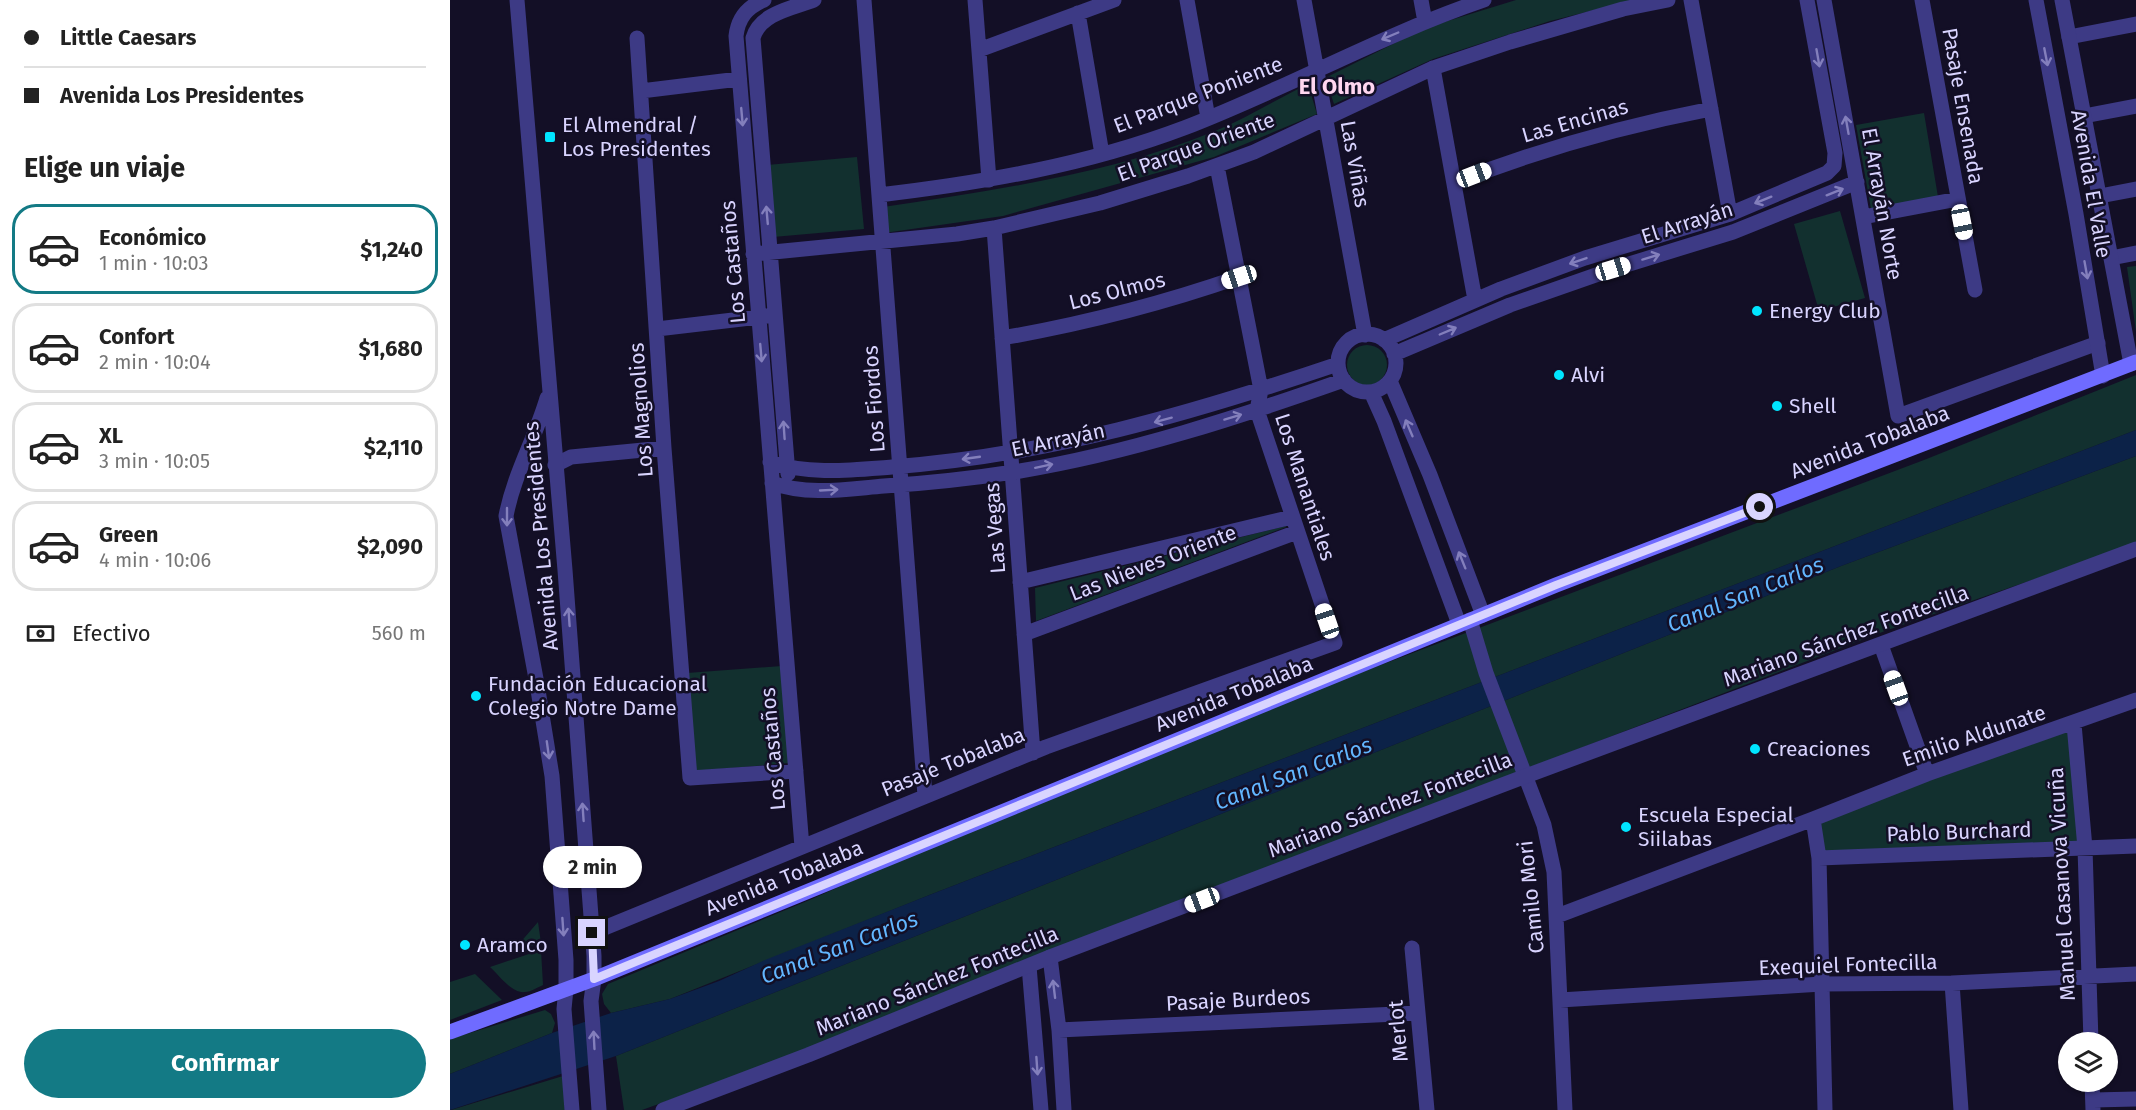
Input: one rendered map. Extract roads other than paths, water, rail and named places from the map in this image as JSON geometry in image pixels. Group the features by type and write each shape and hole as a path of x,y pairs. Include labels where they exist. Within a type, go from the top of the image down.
{"main road":[{"name":"Avenida Tobalaba","path":"450,1032 594,979 1664,543 2134,363"}],"street":[{"name":"Avenida Los Presidentes","path":"517,0 585,837 592,933 594,979 592,1007 599,1110"},
{"name":"Los Castaños","path":"764,0 751,7 741,18 736,36 802,847"},
{"name":"Los Castaños","path":"789,488 753,44 758,27 771,16 814,0"},
{"name":"Los Fiordos","path":"864,0 925,796"},
{"path":"975,0 989,180"},
{"path":"979,50 1114,0"},
{"path":"1187,0 1208,118"},
{"name":"Las Viñas","path":"1304,0 1365,335"},
{"path":"1421,0 1425,22"},
{"name":"El Parque Poniente","path":"879,195 989,180 1102,154 1160,136 1208,118 1425,22 1484,0"},
{"name":"El Parque Oriente","path":"753,254 883,243 994,228 1100,203 1218,166 1263,148 1433,68 1510,42 1623,9 1668,0"},
{"path":"1691,0 1730,214"},
{"name":"El Arrayán Norte","path":"1807,0 1835,153 1834,166"},
{"name":"El Arrayán Norte","path":"1824,0 1898,416"},
{"name":"Pasaje Ensenada","path":"1922,0 1975,290"},
{"name":"Avenida El Valle","path":"2036,0 2076,214 2103,376"},
{"name":"Avenida El Valle","path":"2062,0 2111,258 2134,363"},
{"path":"1078,14 1102,154"},
{"path":"2069,36 2136,24"},
{"name":"Los Magnolios","path":"637,38 664,448 690,778 796,771"},
{"path":"1433,68 1475,300"},
{"path":"641,91 739,80"},
{"path":"2084,116 2136,106"},
{"name":"Las Encinas","path":"1454,183 1577,140 1622,128 1711,110"},
{"name":"Los Manantiales","path":"1218,166 1261,390 1257,410 1335,643"},
{"name":"El Arrayán","path":"1384,340 1475,300 1585,258 1730,214 1823,176 1834,166"},
{"name":"El Arrayán","path":"1394,354 1510,305 1604,272 1733,232 1857,182"},
{"path":"2100,196 2136,189"},
{"path":"1863,217 1958,199"},
{"path":"2076,214 2079,225 2089,232 2100,234 2106,232"},
{"name":"Las Vegas","path":"994,228 1033,753"},
{"path":"2111,258 2136,253"},
{"name":"Los Olmos","path":"1002,338 1117,315 1239,277"},
{"path":"657,329 775,316"},
{"path":"1365,335 1384,340 1394,354 1396,363 1395,373 1390,381 1382,389 1371,392 1361,392 1351,387 1344,380 1338,364 1340,353 1346,344 1354,338 1365,335"},
{"name":"Avenida Tobalaba","path":"1898,416 2098,343"},
{"name":"El Arrayán","path":"770,462 812,471 900,466 1011,452 1154,422 1338,364"},
{"name":"El Arrayán","path":"772,483 789,488 822,491 901,485 1012,472 1147,442 1257,410 1344,380"},
{"path":"1390,381 1430,475 1446,520 1471,620"},
{"name":"Avenida Los Presidentes","path":"550,390 540,421 511,489 506,516 552,776 561,884 566,989 564,1014 572,1110"},
{"path":"1371,392 1424,527 1471,620"},
{"path":"523,462 531,458 541,458 555,465 571,457 664,448"},
{"path":"774,504 789,488"},
{"path":"1424,527 1446,520"},
{"path":"1020,582 1295,524"},
{"name":"Las Nieves Oriente","path":"1024,634 1295,524"},
{"name":"Mariano Sánchez Fontecilla","path":"663,1110 808,1055 1050,957 1526,776 2136,549"},
{"name":"Camilo Mori","path":"1471,620 1486,673 1544,825 1554,872 1565,1110"},
{"name":"Pasaje Tobalaba","path":"592,933 1033,753 1335,643"},
{"path":"1881,645 1927,774"},
{"name":"Emilio Aldunate","path":"1557,916 1927,774 2074,724 2136,700"},
{"name":"Manuel Casanova Vicuña","path":"2074,724 2085,848 2091,1032"},
{"path":"1813,819 1819,858 1825,1110"},
{"path":"558,839 567,845 572,845 585,837"},
{"name":"Pablo Burchard","path":"1819,858 2136,846"},
{"path":"561,884 568,880 576,880 585,885 588,890"},
{"name":"Merlot","path":"1412,948 1427,1110"},
{"path":"1050,957 1059,1030 1064,1110"},
{"path":"1029,966 1041,1110"},
{"name":"Exequiel Fontecilla","path":"1560,1000 1822,984 1952,983 2136,974"},
{"path":"1952,983 1961,1110"},
{"name":"Pasaje Burdeos","path":"1059,1030 1418,1013"},
{"path":"2093,1105 2136,1099"}],"water":[{"name":"Canal San Carlos","path":"2136,430 2136,456 1841,566 616,1056 450,1110 450,1074 552,1033 611,1013 670,999 719,981 765,960 932,894"}],"place":[{"name":"El Almendral / Los Presidentes","path":"550,137"},
{"name":"Energy Club","path":"1757,311"},
{"name":"Alvi","path":"1559,375"},
{"name":"Shell","path":"1777,406"},
{"name":"Fundación Educacional Colegio Notre Dame","path":"476,696"},
{"name":"Creaciones","path":"1755,749"},
{"name":"Escuela Especial Siilabas","path":"1626,827"},
{"name":"Aramco","path":"465,945"}],"district":[{"name":"El Olmo","path":"1337,86"}]}
